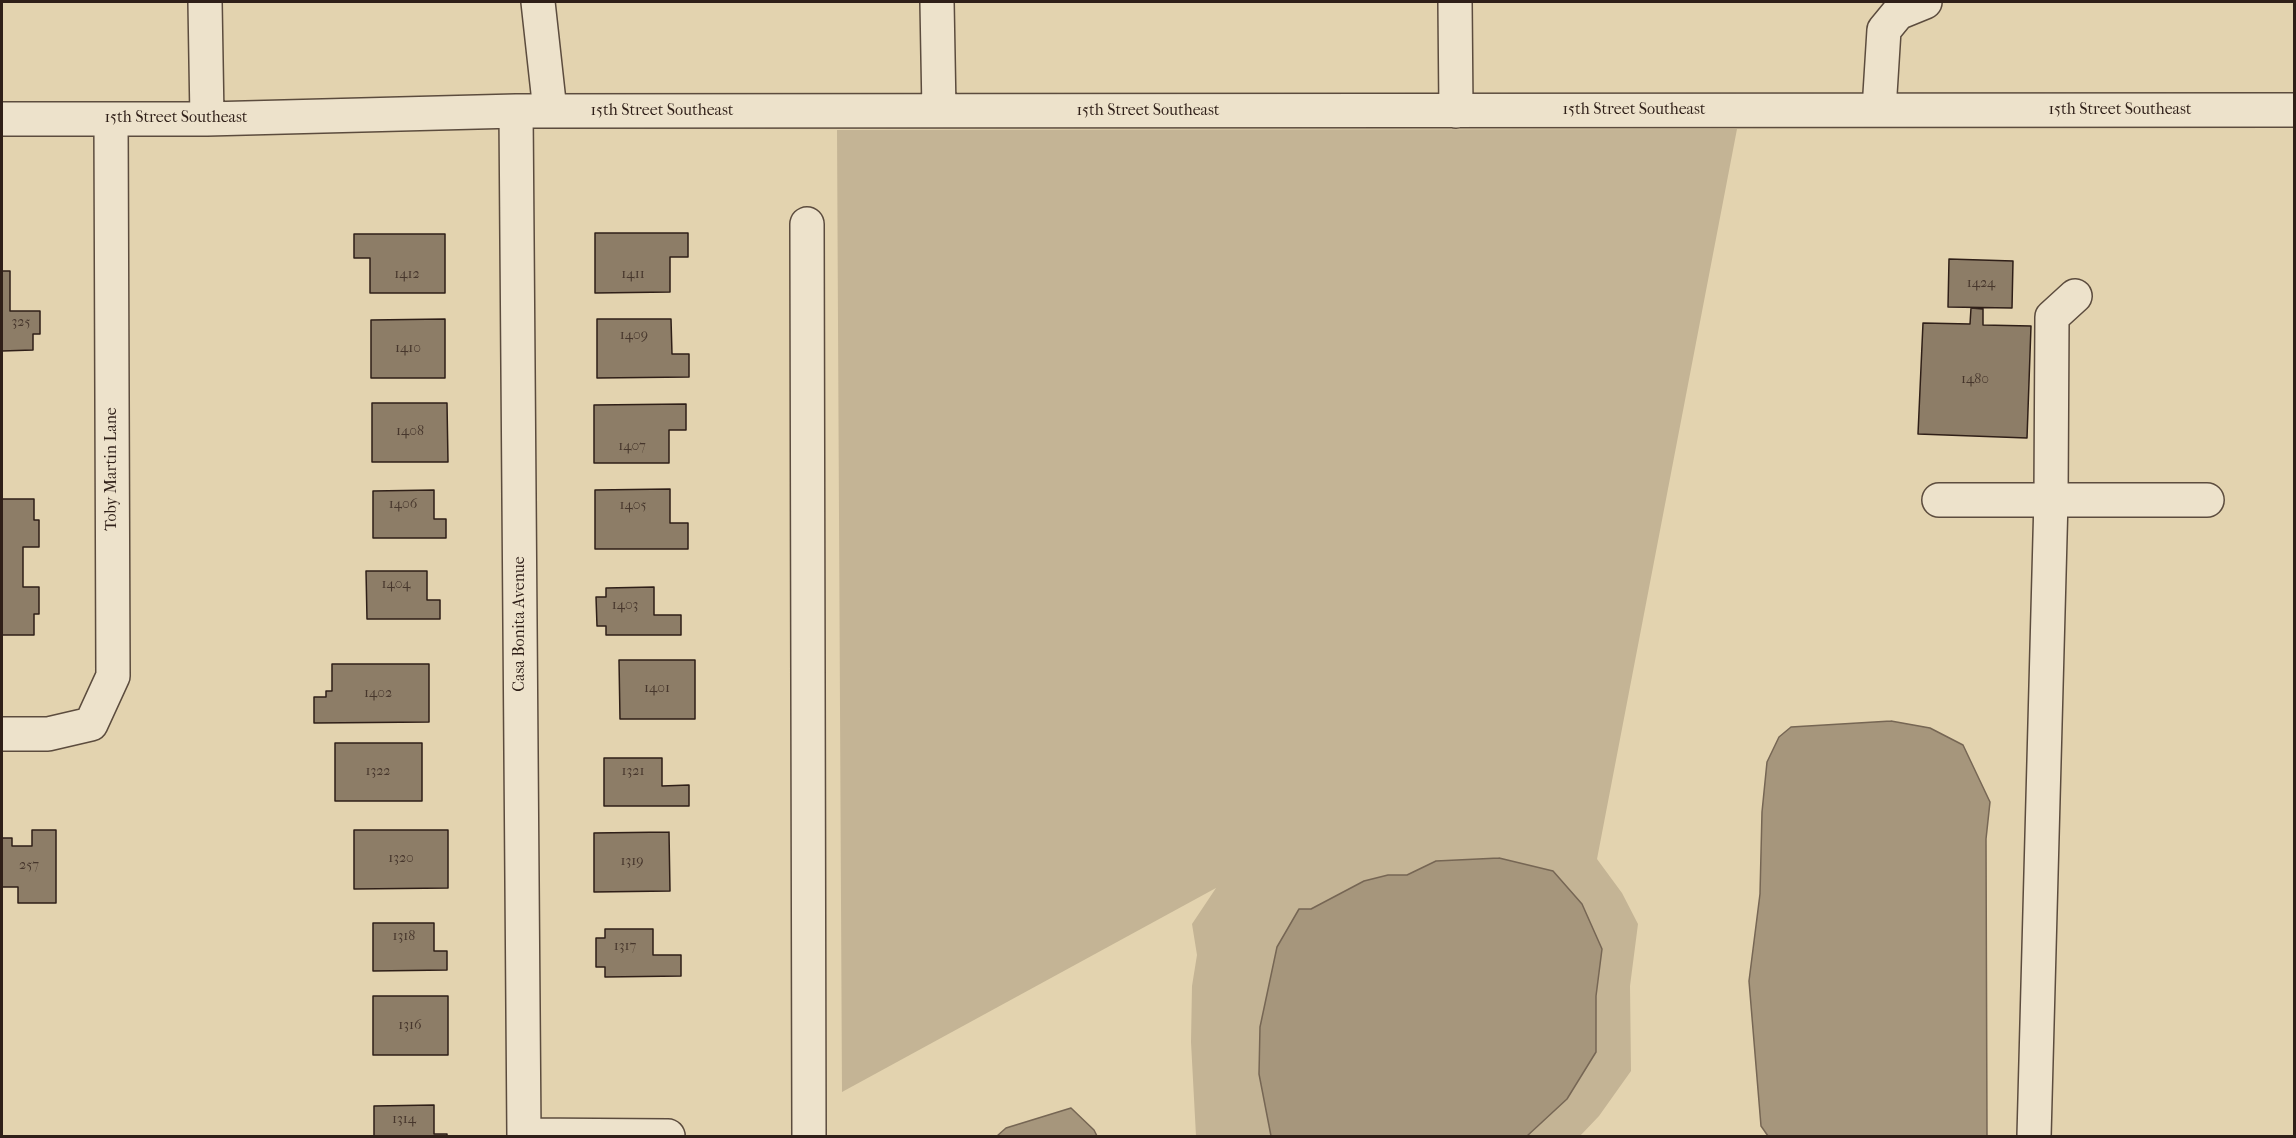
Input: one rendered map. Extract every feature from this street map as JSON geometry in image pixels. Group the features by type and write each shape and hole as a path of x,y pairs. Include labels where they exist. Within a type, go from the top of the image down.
{"street":[{"path":"205,2 207,119"},
{"path":"538,2 550,111"},
{"path":"937,2 939,111"},
{"path":"1455,2 1456,111"},
{"path":"1879,110 1884,30 1898,13 1925,2"},
{"name":"15th Street Southeast","path":"2,119 207,119 516,111 2295,110"},
{"name":"Casa Bonita Avenue","path":"516,111 524,1136"},
{"name":"Toby Martin Lane","path":"2,734 48,734 91,724 113,676 111,119"},
{"path":"807,224 809,1137"},
{"path":"2034,1137 2051,499 2052,318 2075,296"},
{"path":"1939,500 2207,500"},
{"path":"524,1136 668,1137"}],"shaded area":[{"path":"1737,129 1597,859 1622,893 1638,924 1630,986 1631,1071 1599,1116 1580,1136 1527,1136 1567,1099 1596,1052 1596,996 1602,949 1436,861 1407,875 1388,875 1364,881 1311,909 1259,1074 1271,1136 1196,1136 1191,1042 1192,986 1197,955 1192,924 1216,888 842,1092 837,130"},
{"path":"1891,721 1930,728 1963,745 1990,802 1986,839 1987,1136 1768,1136 1761,1126 1749,981 1760,894 1762,812 1767,762 1779,737 1791,727"},
{"path":"1499,858 1553,871 1582,904 1602,949 1596,996 1596,1052 1567,1099 1527,1136 1271,1136 1259,1074 1260,1027 1277,947 1299,909 1311,909 1364,881 1388,875 1407,875 1436,861"},
{"path":"1071,1108 1094,1130 1097,1136 997,1136 1006,1128"}],"building":[{"path":"595,233 688,233 688,257 670,257 670,292 595,293"},
{"path":"354,234 445,234 445,293 370,293 370,258 354,258"},
{"path":"1949,259 2013,261 2012,308 1948,307"},
{"path":"2,271 10,271 10,311 40,311 40,334 33,334 33,350 2,351"},
{"path":"1971,308 1983,309 1983,325 2031,326 2027,438 1918,434 1923,323 1970,324"},
{"path":"445,319 445,378 371,378 371,320"},
{"path":"597,319 671,319 672,354 689,354 689,377 597,378"},
{"path":"372,403 447,403 448,462 372,462"},
{"path":"686,404 686,430 669,430 669,463 594,463 594,405"},
{"path":"670,489 670,523 688,523 688,549 595,549 595,490"},
{"path":"434,490 434,519 446,519 446,538 373,538 373,491"},
{"path":"2,499 34,499 34,520 39,520 39,547 23,547 23,587 39,587 39,614 34,614 34,635 2,635"},
{"path":"366,571 427,571 427,600 440,600 440,619 367,619"},
{"path":"654,587 654,615 681,615 681,635 606,635 606,626 597,626 596,597 606,597 606,588"},
{"path":"619,660 695,660 695,719 620,719"},
{"path":"332,664 429,664 429,722 314,723 314,697 326,697 326,691 332,691"},
{"path":"335,743 422,743 422,801 335,801"},
{"path":"604,758 662,758 662,786 689,785 689,806 604,806"},
{"path":"32,830 56,830 56,903 18,903 18,887 2,887 2,838 12,838 12,846 32,846"},
{"path":"354,830 448,830 448,888 354,889"},
{"path":"669,832 670,891 594,892 594,833"},
{"path":"373,923 434,923 434,951 447,951 447,970 373,971"},
{"path":"605,929 653,929 653,955 681,955 681,976 605,977 605,967 596,967 596,938 605,938"},
{"path":"373,996 448,996 448,1055 373,1055"},
{"path":"434,1105 434,1134 447,1134 447,1136 374,1136 374,1106"}]}
